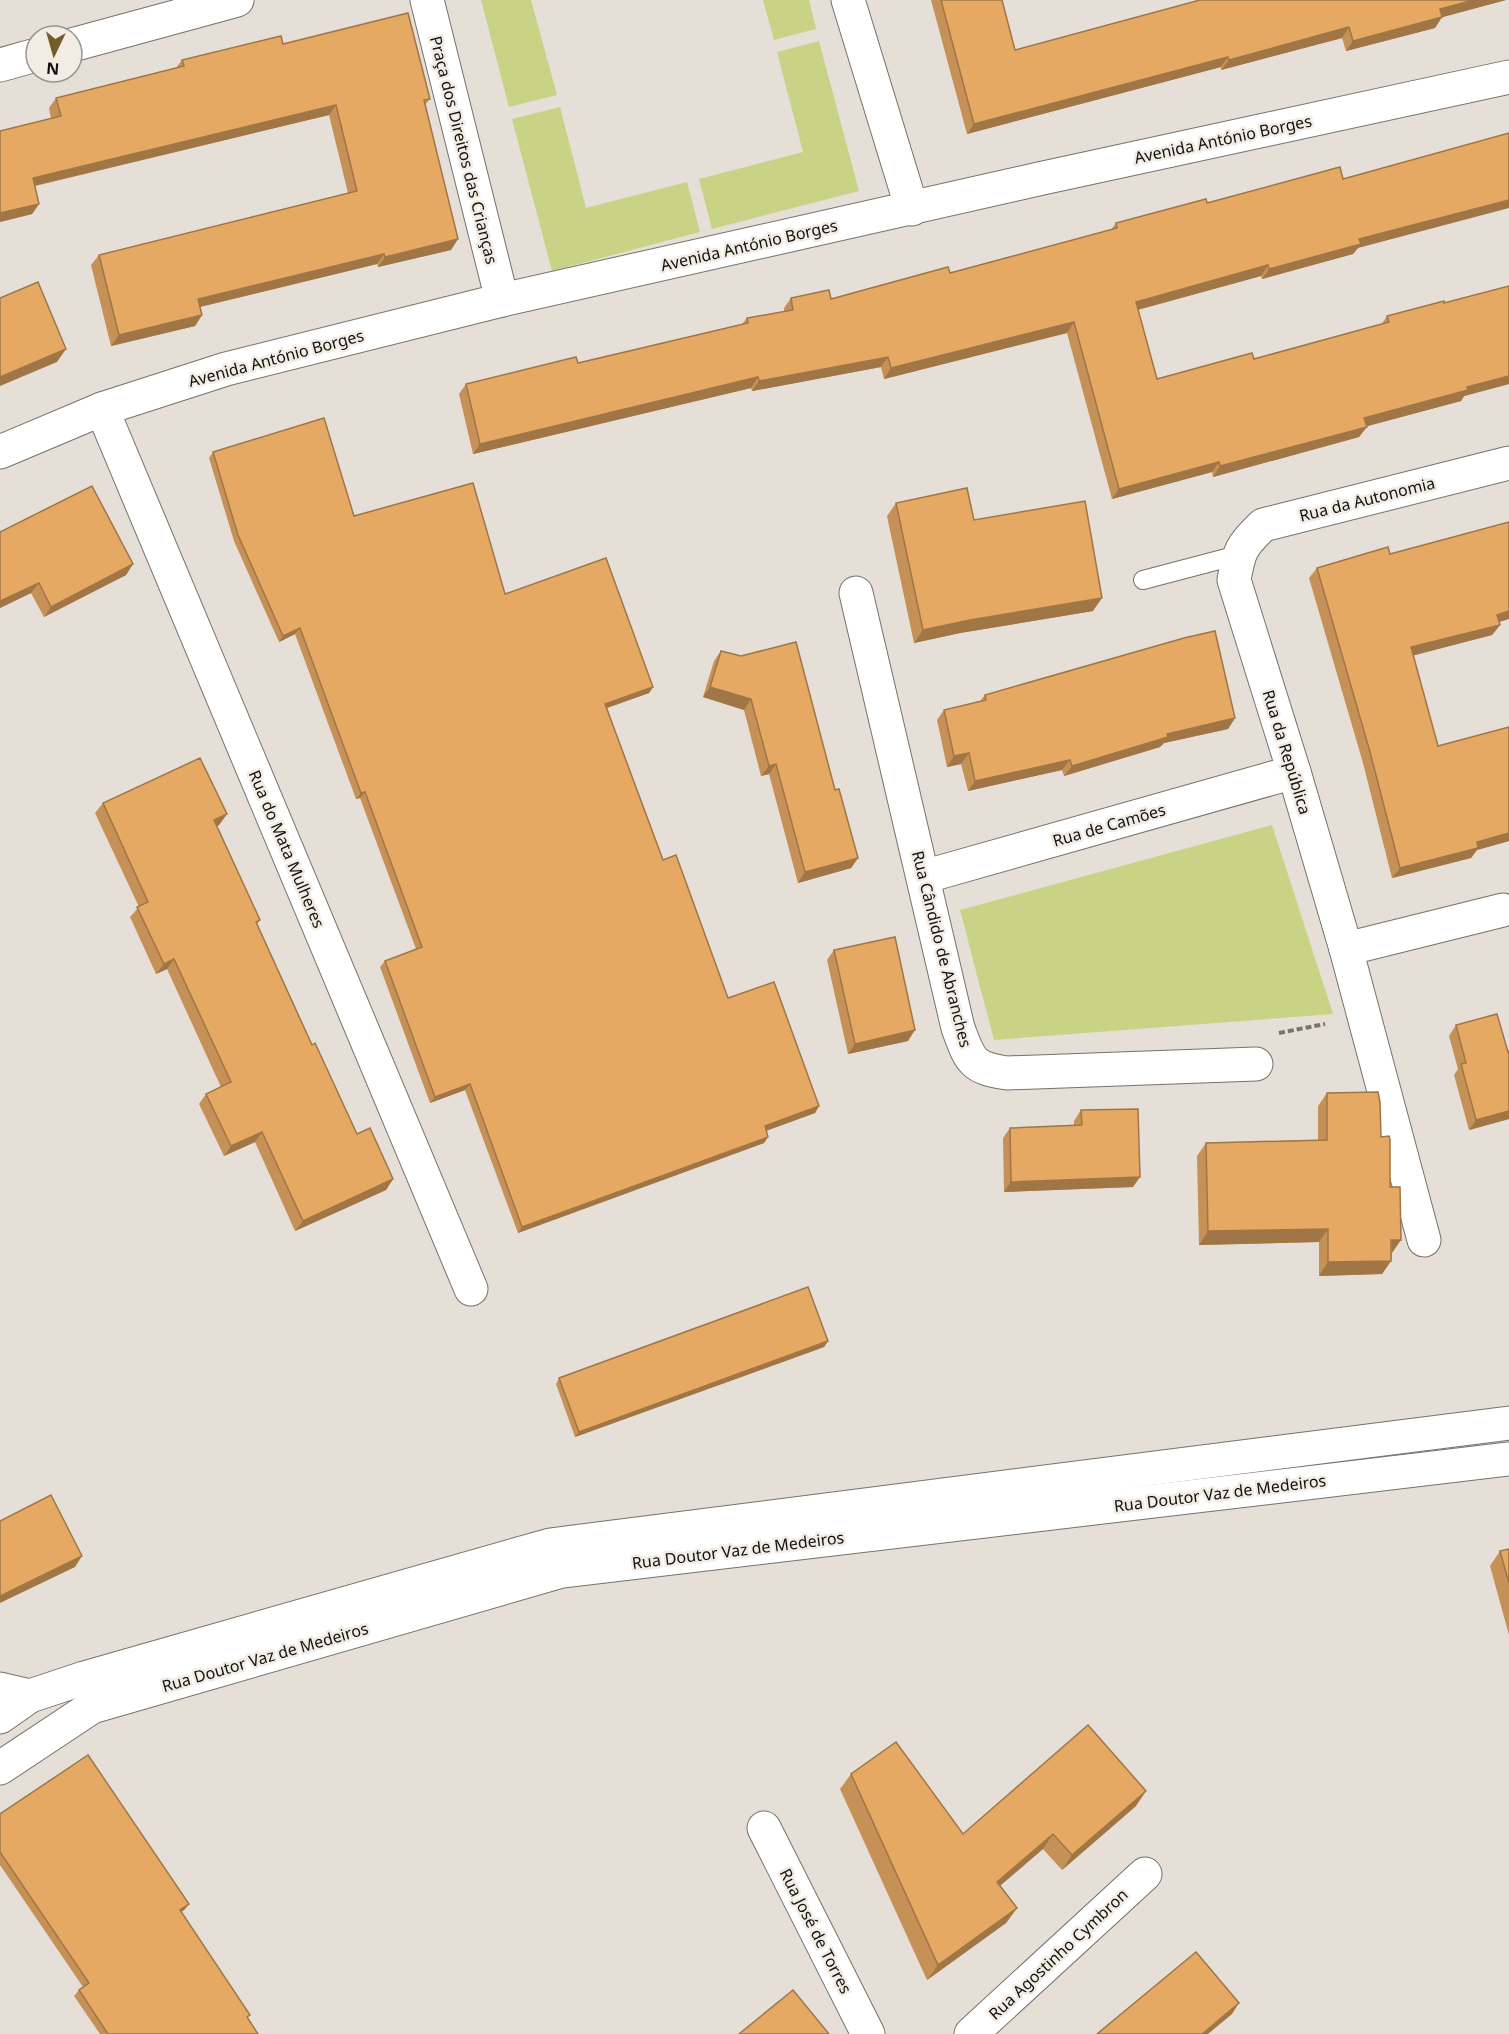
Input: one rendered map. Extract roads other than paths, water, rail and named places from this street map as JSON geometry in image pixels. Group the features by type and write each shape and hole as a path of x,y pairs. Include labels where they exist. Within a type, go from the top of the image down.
{"street":[{"path":"84,42 237,0"},
{"name":"Praça dos Direitos das Crianças","path":"427,0 502,300"},
{"path":"848,0 912,208"},
{"path":"0,65 24,59"},
{"name":"Avenida António Borges","path":"0,452 102,409 226,369 502,300 1043,178 1509,77"},
{"name":"Rua do Mata Mulheres","path":"102,409 471,1290"},
{"name":"Rua da Autonomia","path":"1238,555 1246,542 1263,525 1509,463"},
{"name":"Rua da República","path":"1238,555 1234,580 1239,601 1294,772 1346,949 1425,1240"},
{"name":"Rua Cândido de Abranches","path":"856,593 958,1028 970,1059 987,1070 1007,1073 1256,1064"},
{"name":"Rua de Camões","path":"923,877 1294,772"},
{"path":"1346,949 1503,910"},
{"name":"Rua Doutor Vaz de Medeiros","path":"0,1717 15,1693 84,1678 550,1545 1509,1423"},
{"name":"Rua Doutor Vaz de Medeiros","path":"0,1768 92,1707 562,1571 1509,1459"},
{"name":"Rua José de Torres","path":"764,1828 868,2034"},
{"name":"Rua Agostinho Cymbron","path":"971,2034 1145,1874"}],"lane":[{"path":"1143,580 1238,555"}]}
